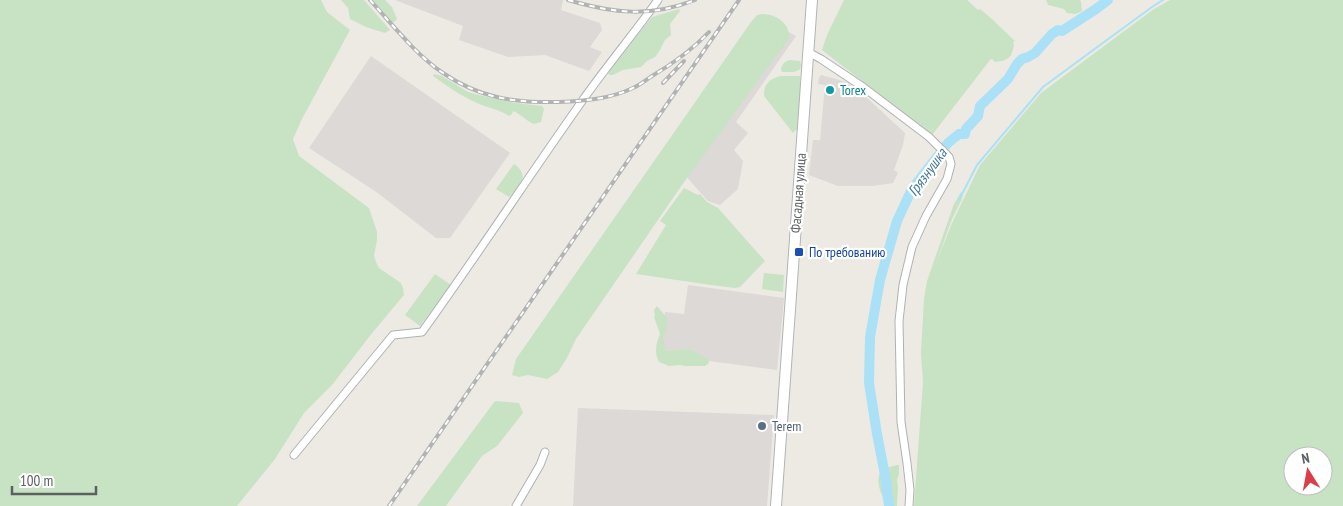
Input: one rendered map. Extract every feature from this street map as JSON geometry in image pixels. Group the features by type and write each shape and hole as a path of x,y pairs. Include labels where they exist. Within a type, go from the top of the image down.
{"main road":[{"name":"Фасадная улица","path":"776,506 812,0"}],"street":[{"path":"294,455 394,335 422,332 472,263 582,101 658,0"},
{"path":"808,52 863,86 929,137 949,157 951,164 947,179 926,216 912,247 903,285 899,344 901,422 910,490 909,506"},
{"path":"516,506 540,465 545,452"}],"shaded area":[{"path":"395,0 563,0 561,10 600,23 602,30 590,47 602,52 589,71 545,55 508,57 459,40 463,26"},
{"path":"785,30 796,36 736,122 748,133 734,150 743,161 738,189 720,205 708,201 683,173"},
{"path":"371,56 510,153 450,238 436,238 375,191 309,148"},
{"path":"821,75 846,82 868,99 905,133 903,145 894,170 898,173 893,183 873,186 838,186 809,175 813,140 820,140 825,85 818,84"},
{"path":"688,285 784,298 777,370 709,361 661,348 665,312 684,314"},
{"path":"578,408 774,415 767,506 573,506"}],"green space":[{"path":"0,0 321,0 327,12 350,30 293,139 299,156 369,208 377,232 374,256 376,262 379,268 401,283 404,295 332,385 304,413 275,459 237,506 0,506"},
{"path":"341,0 364,0 390,30 385,33 350,19 348,8"},
{"path":"373,0 385,0 392,7 397,19 392,22"},
{"path":"844,0 967,0 978,10 980,9 985,13 1015,41 1013,42 1013,50 1009,58 995,62 992,59 990,60 932,135 822,50"},
{"path":"1046,0 1080,0 1082,11 1075,14 1067,13 1064,9 1048,5"},
{"path":"1170,0 1343,0 1343,506 914,506 923,382 921,353 924,299 927,281 954,204 961,192 963,193 962,199 952,219 935,266 952,223 980,165 1041,93 1154,9"},
{"path":"679,9 680,11 670,24 671,35 665,40 655,57 641,67 609,75 610,68 652,17"},
{"path":"767,14 781,20 787,28 789,38 682,185 576,339 558,372 547,379 528,375 519,377 512,375 516,359 751,22 757,15"},
{"path":"786,61 800,61 799,70 782,72 783,65"},
{"path":"434,74 442,76 468,92 516,103 542,106 544,109 541,122 534,124 513,111 509,116 477,103 449,87 433,76"},
{"path":"800,76 801,91 797,129 793,133 764,96 768,83 774,78"},
{"path":"514,164 522,172 523,177 520,185 509,197 496,189"},
{"path":"684,188 698,195 700,194 707,202 718,208 765,261 740,287 711,285 636,274 666,225 660,221"},
{"path":"764,273 784,275 783,292 762,289"},
{"path":"435,274 451,285 420,326 405,315"},
{"path":"657,306 667,318 667,326 663,338 665,349 696,352 708,359 709,363 705,366 669,366 659,362 656,348 660,334 654,317 654,310"},
{"path":"495,401 519,403 523,413 497,446 482,456 446,506 417,506"},
{"path":"899,465 899,474 897,480 897,506 887,506 880,488 879,474 889,467"}],"waterway":[{"name":"Грязнушка","path":"889,506 869,383 870,337 880,280 897,221 912,189 948,143 959,134 965,134 966,129 978,116 980,106 1008,79 1017,64 1022,59 1035,53 1052,34 1058,30 1062,31 1108,0"},
{"path":"959,200 977,165 1043,87 1163,0"}],"railway":[{"path":"370,0 433,66 470,88 512,100 559,102 587,100 624,92 675,61 709,32"},
{"path":"568,0 600,8 632,12 678,6 695,0"},
{"path":"389,506 739,0"},
{"path":"663,83 684,61"}],"place":[{"name":"Torex","path":"830,90"},
{"name":"По требованию","path":"799,252"},
{"name":"Terem","path":"762,426"}]}
